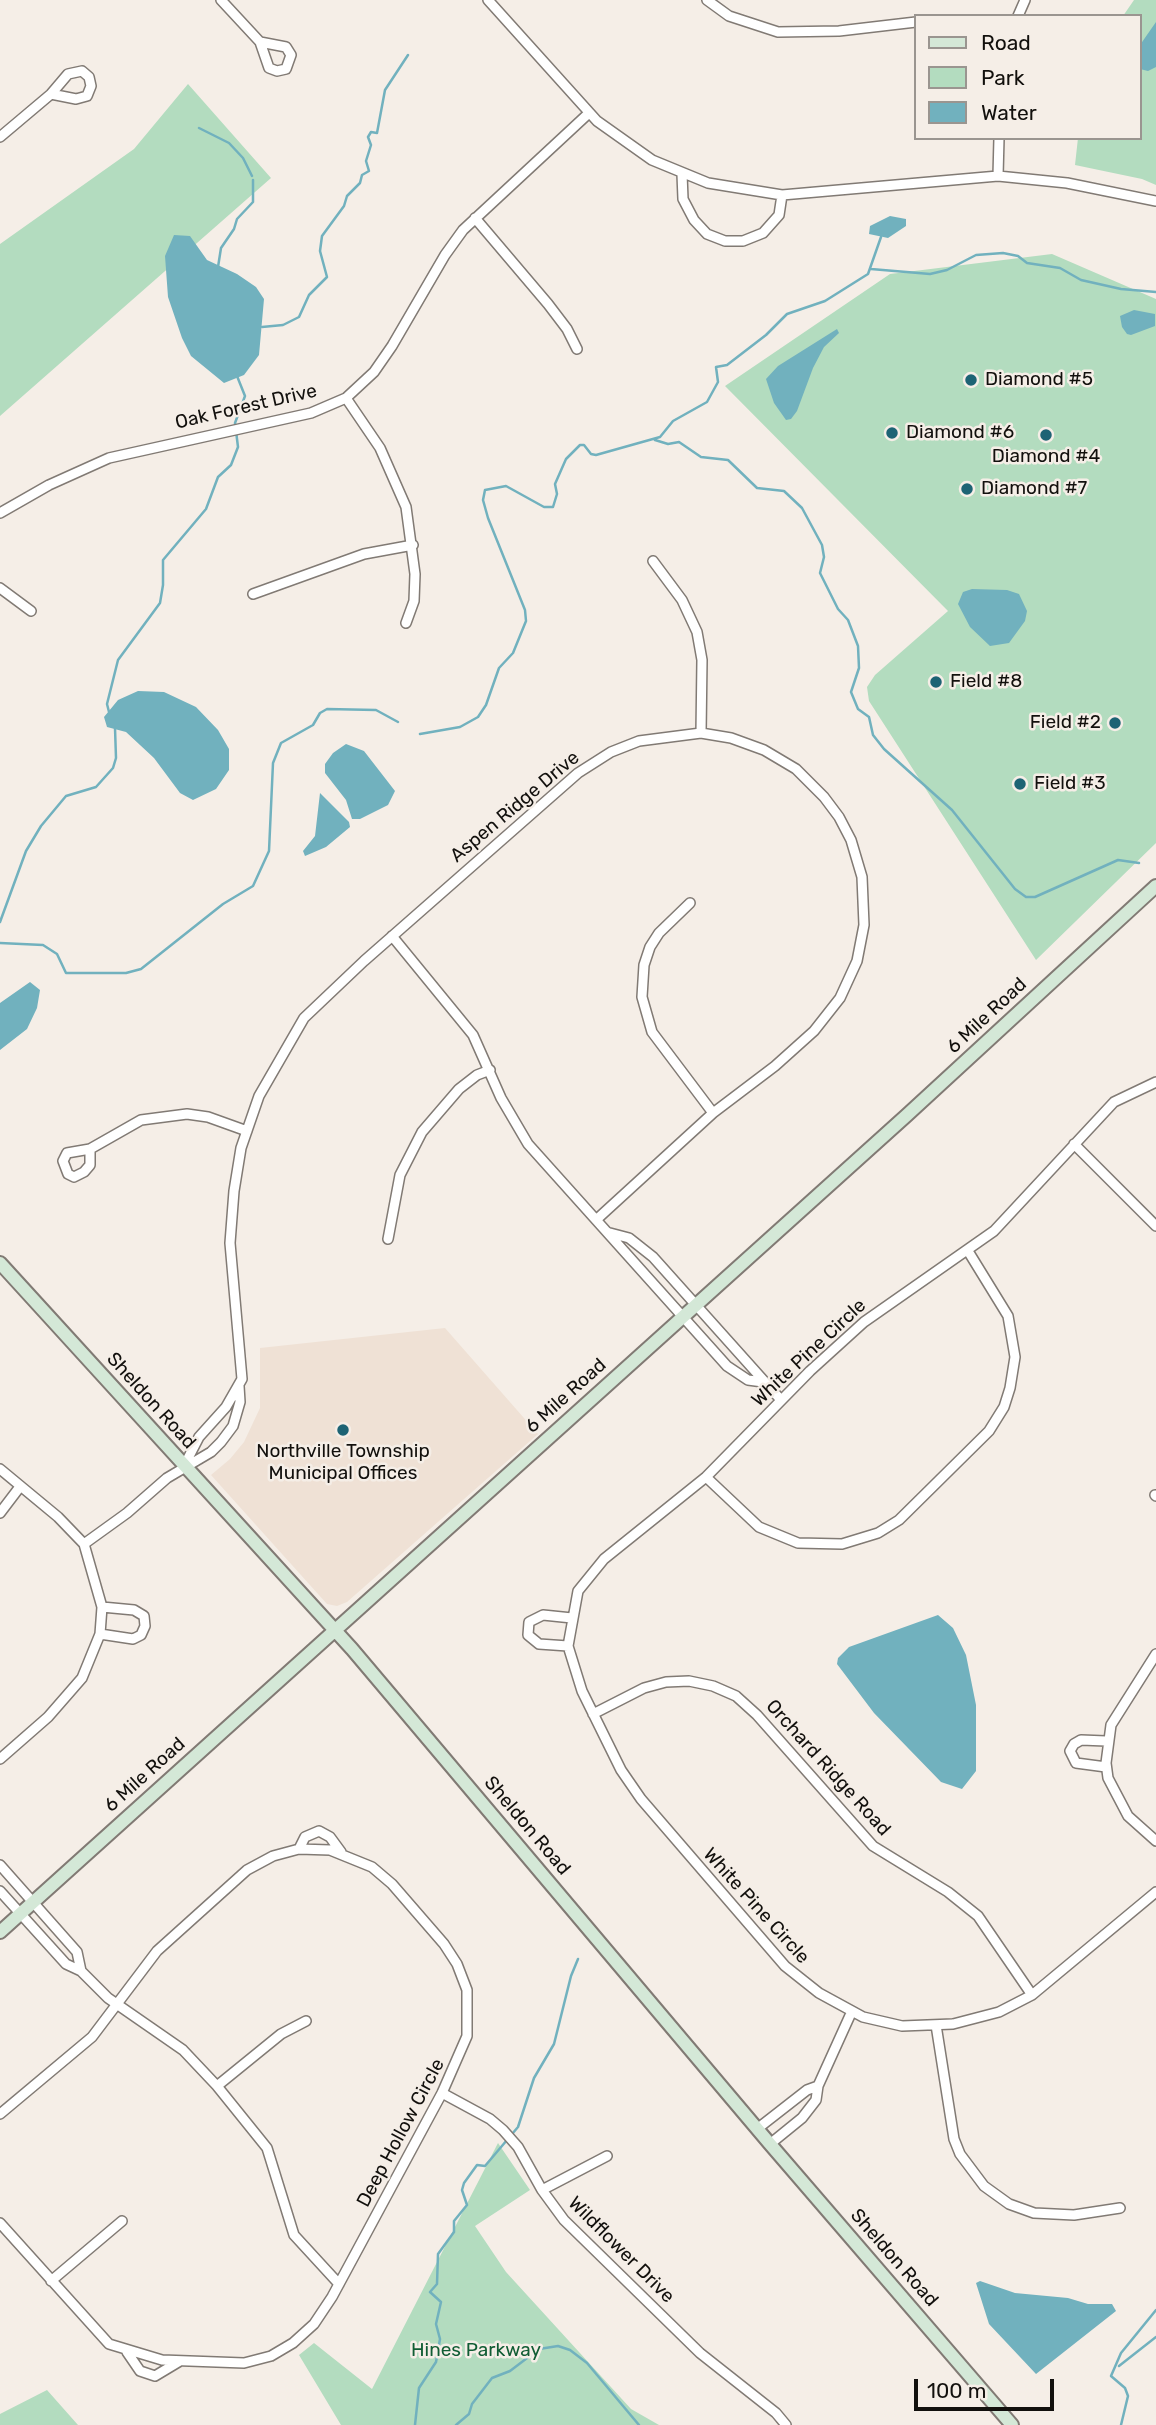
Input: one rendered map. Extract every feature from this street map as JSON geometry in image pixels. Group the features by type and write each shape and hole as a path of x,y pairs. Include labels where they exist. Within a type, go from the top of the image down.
{"street":[{"path":"221,0 260,42"},
{"path":"488,0 589,113 624,142 682,174 733,188 782,195 998,176 1067,183 1156,201"},
{"path":"707,0 729,16 778,32 816,33 914,22"},
{"path":"0,137 51,94"},
{"name":"Oak Forest Drive","path":"0,513 70,474 109,458 311,413 345,398 374,372 399,335 445,255 475,218 589,113"},
{"path":"998,176 999,140"},
{"path":"682,174 683,199 694,220 707,233 725,241 743,242 763,233 779,215 782,195"},
{"path":"475,218 548,304 567,329 577,349"},
{"path":"345,398 368,426 395,476 406,507 412,545 414,601 405,623"},
{"path":"253,594 352,557 412,545"},
{"path":"653,561 682,600 697,632 702,660 701,733"},
{"path":"0,588 31,611"},
{"name":"Aspen Ridge Drive","path":"184,1466 211,1452 233,1426 240,1402 241,1347 230,1243 234,1191 247,1131 259,1096 304,1018 392,936 578,773 611,752 639,741 701,733 731,738 764,750 796,769 816,787 839,817 851,840 862,877 865,908 857,961 831,1010 814,1031 775,1066 713,1113 596,1220"},
{"name":"6 Mile Road","path":"0,1932 1156,886"},
{"path":"690,903 659,933 650,947 643,965 642,997 652,1032 713,1113"},
{"path":"392,936 462,1019 490,1070 501,1098 528,1144 610,1233 629,1238 653,1257 781,1400"},
{"path":"388,1239 400,1175 422,1132 459,1089 477,1075 490,1070"},
{"name":"White Pine Circle","path":"1156,1082 1114,1102 994,1231 864,1322 781,1400 706,1477 604,1559 578,1591 568,1646 574,1670 593,1714 621,1769 641,1799 800,1981 863,2017 902,2026 972,2021 1032,1995 1156,1892"},
{"path":"90,1149 141,1120 163,1116 187,1114 208,1117 247,1131"},
{"path":"1074,1144 1156,1226"},
{"name":"White Pine Circle","path":"610,1233 620,1250 727,1366 748,1380 763,1382"},
{"path":"706,1477 759,1527 798,1543 842,1544 877,1533 899,1520 989,1431 1004,1407 1010,1388 1015,1357 1008,1316 968,1251"},
{"name":"Sheldon Road","path":"0,1263 388,1691 757,2129 1012,2425"},
{"path":"84,1544 127,1514 184,1466 199,1437 226,1407 239,1385"},
{"path":"0,1469 19,1488 58,1517 84,1544 102,1607 100,1634 82,1678 48,1717 0,1759"},
{"path":"0,1513 19,1488"},
{"path":"100,1634 133,1639 141,1635 145,1626 144,1616 134,1609 102,1607"},
{"path":"568,1646 539,1644 528,1635 529,1622 543,1615 572,1618"},
{"path":"1156,1654 1111,1726 1107,1741 1106,1767 1108,1778 1128,1816 1156,1841"},
{"name":"Orchard Ridge Road","path":"593,1714 644,1688 666,1682 689,1681 713,1686 736,1696 757,1715 873,1846 948,1892 978,1916 1032,1995"},
{"path":"1106,1767 1076,1763 1070,1751 1074,1744 1081,1740 1107,1741"},
{"name":"Deep Hollow Circle","path":"299,1849 305,1837 319,1831 330,1837 341,1852"},
{"name":"Deep Hollow Circle","path":"0,2114 92,2037 157,1951 238,1878 273,1856 299,1849 341,1852 372,1867 392,1884 444,1944 463,1976 469,2003 467,2036 461,2056 339,2284 314,2324 293,2343 271,2356 244,2363 180,2361 128,2352 109,2344 0,2223"},
{"path":"0,1865 77,1952 81,1971"},
{"path":"0,1891 66,1964 81,1971 118,2005 183,2050 217,2086 267,2148 294,2235 339,2284"},
{"path":"770,2144 802,2118 816,2100 818,2087 852,2011"},
{"path":"217,2086 282,2034 306,2021"},
{"path":"936,2025 954,2139 960,2154 984,2186 1009,2204 1034,2213 1074,2215 1121,2208"},
{"path":"757,2129 807,2090 818,2087"},
{"name":"Wildflower Drive","path":"442,2093 490,2119 503,2130 518,2147 542,2190 564,2220 700,2353 776,2413 786,2425"},
{"path":"542,2190 607,2156"},
{"path":"51,2281 122,2221"},
{"name":"Deep Hollow Circle","path":"128,2352 140,2371 155,2375 180,2361"}],"shaded area":[{"path":"445,1328 538,1434 347,1602 337,1606 327,1604 211,1475 230,1459 244,1442 260,1408 260,1348"}],"green space":[{"path":"1134,0 1156,0 1156,185 1142,179 1075,165 1078,140 1142,140 1142,14 1124,14"},
{"path":"188,84 271,178 0,416 0,244 134,149"},
{"path":"1052,254 1156,299 1156,843 1036,960 869,701 867,687 875,675 948,611 725,386 890,274"},
{"name":"Hines Parkway","path":"498,2143 530,2190 475,2226 506,2272 631,2409 659,2425 341,2425 299,2355 314,2343 372,2389"},
{"path":"47,2390 78,2425 0,2425 0,2414"}],"water":[{"path":"1156,22 1156,67 1148,71 1142,70 1142,42"},
{"path":"890,216 906,219 906,226 888,238 869,234 870,226"},
{"path":"174,235 190,236 207,260 237,274 256,287 264,299 259,355 244,375 224,383 191,356 182,338 168,297 165,256"},
{"path":"1134,310 1155,314 1155,326 1127,334 1122,327 1120,316"},
{"path":"837,329 839,333 824,347 813,368 797,411 791,419 786,420 774,403 766,379 778,366"},
{"path":"972,589 1007,590 1019,594 1027,611 1025,621 1009,643 990,646 970,627 958,604 963,592"},
{"path":"138,691 164,692 196,707 218,730 229,749 229,770 216,789 193,800 180,793 154,758 126,732 107,727 104,717 118,700"},
{"path":"346,744 364,751 395,791 388,805 360,819 352,819 346,800 325,773 325,764 333,753"},
{"path":"320,793 349,822 350,827 326,847 305,856 303,851 315,836"},
{"path":"30,982 40,990 37,1008 27,1029 0,1050 0,1003"},
{"path":"938,1615 953,1628 966,1655 976,1705 976,1771 962,1789 941,1782 874,1713 837,1664 838,1658 849,1647"},
{"path":"980,2281 1015,2293 1068,2298 1088,2304 1112,2304 1116,2311 1036,2374 989,2324 976,2283"}],"waterway":[{"path":"262,327 283,325 299,317 309,295 327,277 320,251 322,236 344,206 347,196 360,183 362,175 369,171 366,161 371,145 368,137 371,132 377,133 385,90 408,55"},
{"path":"199,128 229,143 243,158 252,176"},
{"path":"218,267 221,248 234,229 237,219 253,202 253,180"},
{"path":"420,734 460,727 478,717 486,705 499,668 513,653 526,621 525,610 488,518 483,500 485,490 506,486 544,507 553,507 557,494 555,484 566,459 580,445 584,445 591,454 596,455 660,437 673,421 707,402 718,382 716,367 727,365 766,335 787,314 825,301 868,274 881,237"},
{"path":"871,269 930,274 947,270 976,255 1003,253 1018,256 1027,263 1060,268 1081,280 1121,289 1156,292"},
{"path":"109,712 107,704 118,660 160,603 163,560 206,509 218,477 231,465 238,447 235,423 245,396 237,376"},
{"path":"655,440 668,444 679,442 701,457 728,460 757,488 784,491 802,508 822,545 824,557 820,573 838,609 848,620 858,646 859,668 851,692 858,709 869,717 873,735 884,749 952,810 1015,889 1026,897 1035,897 1118,860 1139,863"},
{"path":"0,943 43,945 57,954 66,973 126,973 141,969 223,904 253,886 269,851 273,763 281,743 313,725 320,713 327,709 376,710 398,722"},
{"path":"0,922 26,851 41,826 66,796 96,787 113,768 116,758 115,728"},
{"path":"415,2425 419,2388 436,2362 440,2339 436,2324 441,2302 430,2292 437,2284 438,2254 454,2232 454,2221 467,2205 462,2190 464,2183 477,2165 485,2166 518,2127 534,2078 554,2044 571,1976 578,1959"},
{"path":"1121,2425 1128,2396 1125,2388 1111,2376 1121,2353 1156,2310"},
{"path":"1119,2366 1156,2337"},
{"path":"456,2425 469,2414 472,2404 492,2378 510,2371 539,2349 558,2346 570,2350 587,2363 639,2425"}],"place":[{"name":"Diamond #5","path":"971,380"},
{"name":"Diamond #6","path":"892,433"},
{"name":"Diamond #4","path":"1046,435"},
{"name":"Diamond #7","path":"967,489"},
{"name":"Field #8","path":"936,682"},
{"name":"Field #2","path":"1115,723"},
{"name":"Field #3","path":"1020,784"},
{"name":"Northville Township Municipal Offices","path":"343,1430"}]}
